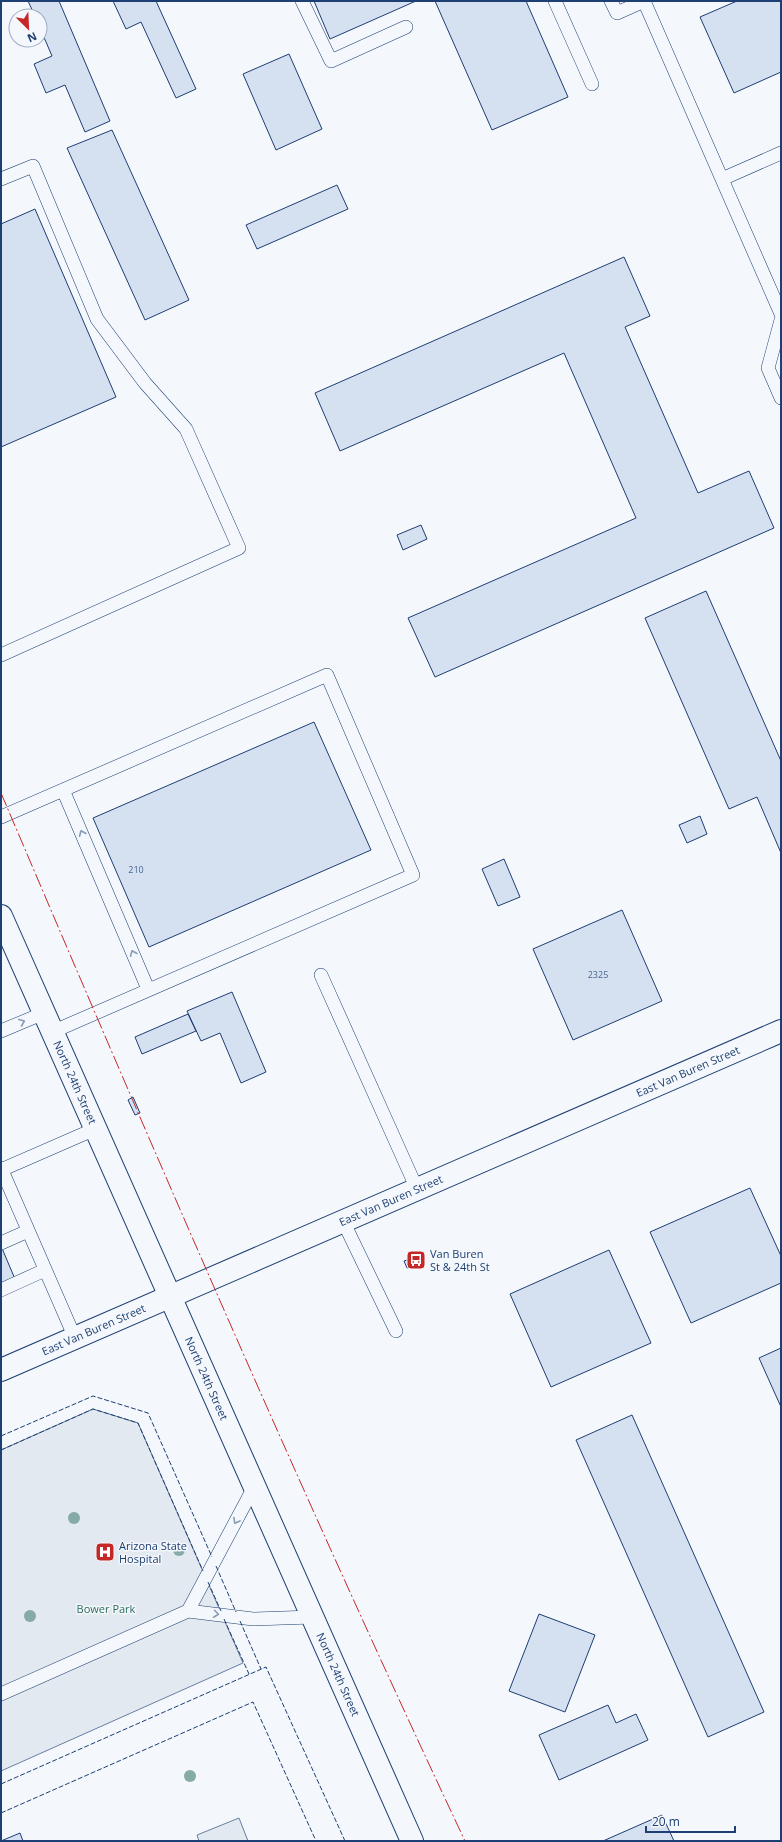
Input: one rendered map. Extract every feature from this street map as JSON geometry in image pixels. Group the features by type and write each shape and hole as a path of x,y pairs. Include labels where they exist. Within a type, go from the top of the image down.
{"main road":[{"name":"North 24th Street","path":"1,918 412,1841"},
{"name":"East Van Buren Street","path":"1,1370 781,1031"}],"lane":[{"path":"302,1 331,61 406,27"},
{"path":"555,1 592,84"},
{"path":"611,1 617,13 644,1 781,314"},
{"path":"722,179 781,154"},
{"path":"1,179 33,166 97,319 145,382 186,429 239,548 1,655"},
{"path":"781,320 768,368 781,398"},
{"path":"1,817 327,675 414,875 148,989 48,1022 1,1031"},
{"path":"63,790 148,989"},
{"path":"321,975 416,1189"},
{"path":"75,1338 1,1169 95,1129"},
{"path":"343,1221 396,1331"},
{"path":"1,1243 28,1231"},
{"path":"1,1290 45,1270"},
{"path":"188,1611 254,1487"},
{"path":"1,1694 188,1611 254,1619 312,1617"}],"green space":[{"name":"Bower Park","path":"93,1409 138,1423 243,1663 1,1771 1,1450"},
{"path":"239,1818 248,1841 199,1841 197,1835"}],"building":[{"path":"28,1 59,1 110,121 85,132 65,85 46,93 34,64 52,56 48,47 48,8 31,8"},
{"path":"113,1 156,1 196,89 176,98 141,22 126,29"},
{"path":"314,1 416,1 330,39"},
{"path":"435,1 526,1 568,97 492,130"},
{"path":"737,1 781,1 781,72 734,93 700,17"},
{"path":"289,54 322,129 276,150 243,74"},
{"path":"112,130 189,300 145,320 67,148"},
{"path":"337,185 348,209 257,249 246,225"},
{"path":"35,209 116,397 1,447 1,224"},
{"path":"624,257 650,316 625,327 698,493 749,471 774,528 435,677 408,618 636,518 564,353 340,451 315,393"},
{"path":"421,525 427,539 403,550 397,535"},
{"path":"706,591 781,761 781,853 757,797 729,809 645,618"},
{"path":"314,722 371,850 149,947 93,818"},
{"path":"700,816 707,834 687,843 679,825"},
{"path":"504,859 520,897 498,906 482,869"},
{"path":"622,910 662,1001 573,1040 533,949"},
{"path":"232,992 266,1072 241,1083 220,1033 201,1041 187,1011"},
{"path":"188,1014 196,1031 142,1054 135,1037"},
{"path":"133,1097 140,1113 135,1115 128,1100"},
{"path":"750,1188 781,1256 781,1283 691,1323 650,1232"},
{"path":"1,1246 15,1279 1,1285"},
{"path":"609,1250 651,1343 551,1387 510,1294"},
{"path":"416,1257 424,1261 407,1268 404,1261"},
{"path":"781,1348 781,1407 759,1358"},
{"path":"632,1415 764,1712 708,1737 576,1440"},
{"path":"539,1614 595,1635 565,1712 509,1691"},
{"path":"608,1705 616,1723 636,1714 648,1740 559,1780 539,1735"},
{"path":"662,1815 674,1841 603,1841"},
{"path":"20,1833 23,1841 1,1841"}],"fence":[{"path":"1,1436 93,1396 148,1413 212,1557"},
{"path":"1,1450 93,1409 138,1423 203,1571"},
{"path":"216,1566 236,1612"},
{"path":"208,1582 221,1611"},
{"path":"224,1619 249,1674"},
{"path":"240,1621 261,1669"},
{"path":"1,1784 266,1667 345,1841"},
{"path":"1,1813 253,1702 316,1841"}],"power":[{"path":"1,793 228,1319 404,1711 465,1841"}],"place":[{"name":"Van Buren St & 24th St","path":"416,1260"},
{"name":"Arizona State Hospital","path":"105,1552"}]}
